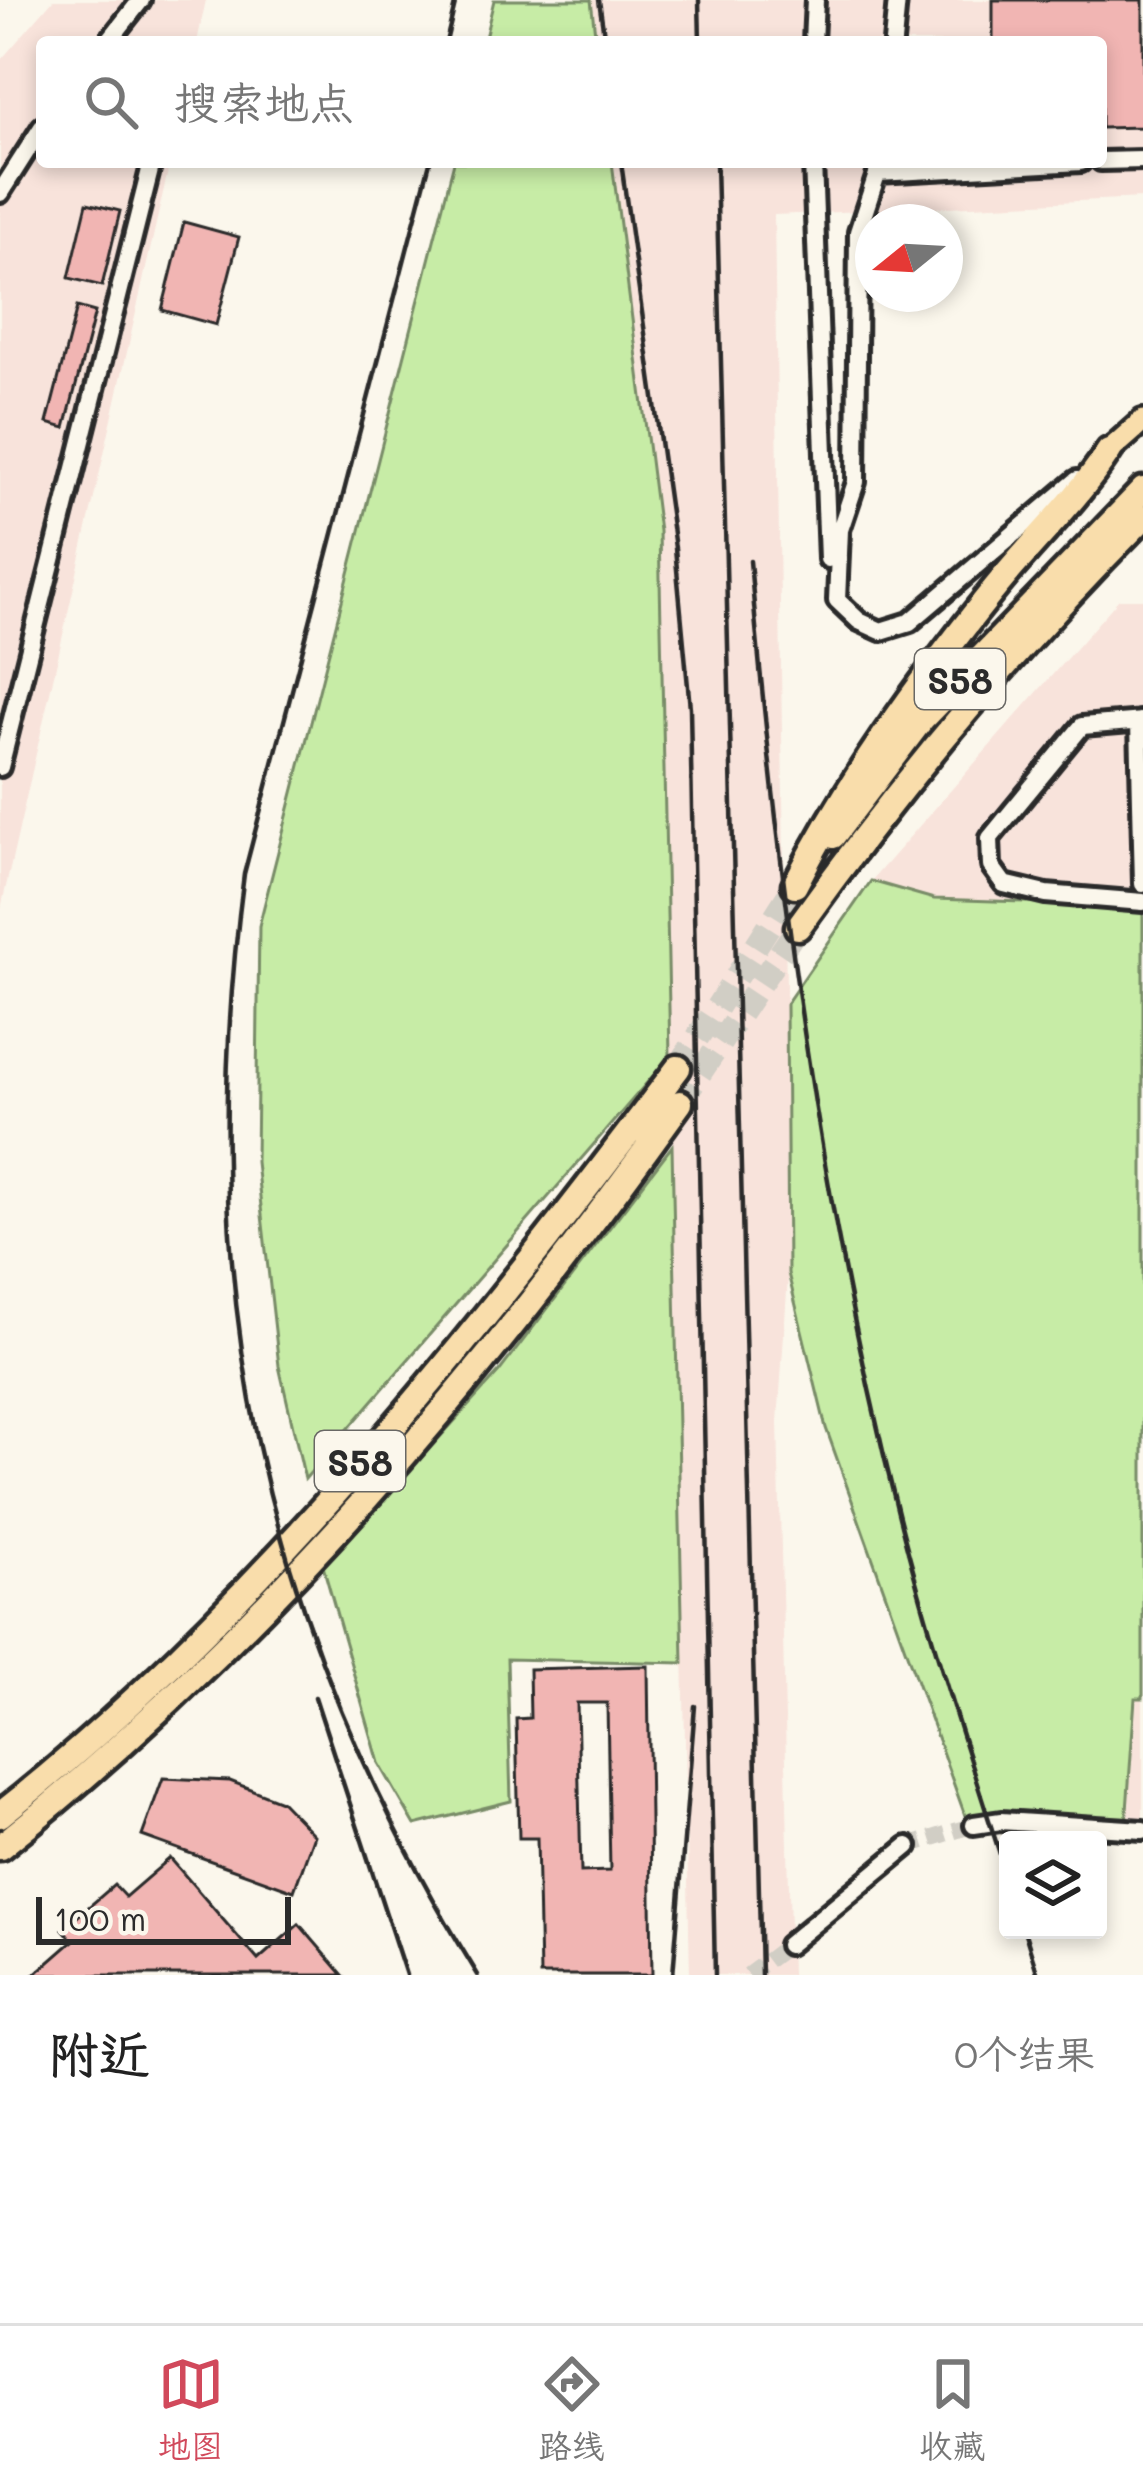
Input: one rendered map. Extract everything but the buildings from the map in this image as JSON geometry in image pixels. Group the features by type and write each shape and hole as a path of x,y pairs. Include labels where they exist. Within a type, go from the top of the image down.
{"highway":[{"name":"S58","path":"1109,451 1073,506 988,597 877,746 837,802 795,885 922,719 1143,490"},
{"name":"S58","path":"798,927 926,755 1064,598 1143,518"},
{"name":"S58","path":"0,1815 82,1750 220,1612 419,1397 678,1068"},
{"name":"S58","path":"0,1847 159,1715 364,1502 566,1259 680,1103"}],"main road":[{"path":"1109,451 1143,421"}],"street":[{"path":"115,36 141,0"},
{"path":"813,36 815,0"},
{"path":"893,36 896,0"},
{"path":"0,193 36,136"},
{"path":"1107,161 1143,160"},
{"path":"0,767 150,168"},
{"path":"813,168 825,517 837,600 859,621 881,631 910,622 1109,451"},
{"path":"837,600 840,530 856,482 859,232 879,168"},
{"path":"1143,884 1141,721 1082,726 990,838 991,866 1004,884 1046,894 1143,902"},
{"path":"974,1825 1001,1821 1143,1830"},
{"path":"788,1945 908,1846"}],"shaded area":[{"path":"53,0 206,0 198,36 36,36 36,168 169,168 0,913 0,61"},
{"path":"591,0 1143,0 1143,198 963,206 855,204 855,211 774,215 790,1248 778,1422 791,1975 690,1975 659,531 613,168 1107,168 1107,36 595,36"},
{"path":"1119,599 1143,599 1143,906 934,899 871,881"},
{"path":"1135,1698 1143,1698 1143,1826 1126,1825"}],"green space":[{"path":"494,0 591,0 595,36 485,36"},
{"path":"452,168 613,168 659,531 670,1056 305,1479 279,1366 256,1162 259,926"},
{"path":"871,881 934,899 1143,906 1143,1698 1135,1698 1126,1825 1000,1814 967,1821 826,1428 788,1273 786,1004"},
{"path":"672,1146 683,1663 507,1659 511,1801 415,1825 379,1763 323,1566 499,1372"}],"tunnel":[{"path":"678,1068 795,885"},
{"path":"680,1103 798,927"},
{"path":"908,1846 974,1825"},
{"path":"748,1975 788,1945"}],"railway":[{"path":"447,36 456,0"},
{"path":"599,0 604,36"},
{"path":"699,0 700,36"},
{"path":"428,168 244,874 230,1025 227,1170 237,1311 259,1447 294,1580 342,1712 403,1843 478,1975"},
{"path":"622,168 675,548 690,708 715,1975"},
{"path":"716,168 761,1975"},
{"path":"750,561 805,1040 846,1278 910,1559 999,1851"},
{"path":"315,1697 406,1975"},
{"path":"673,1975 695,1706"},
{"path":"1027,1939 1038,1975"}]}
